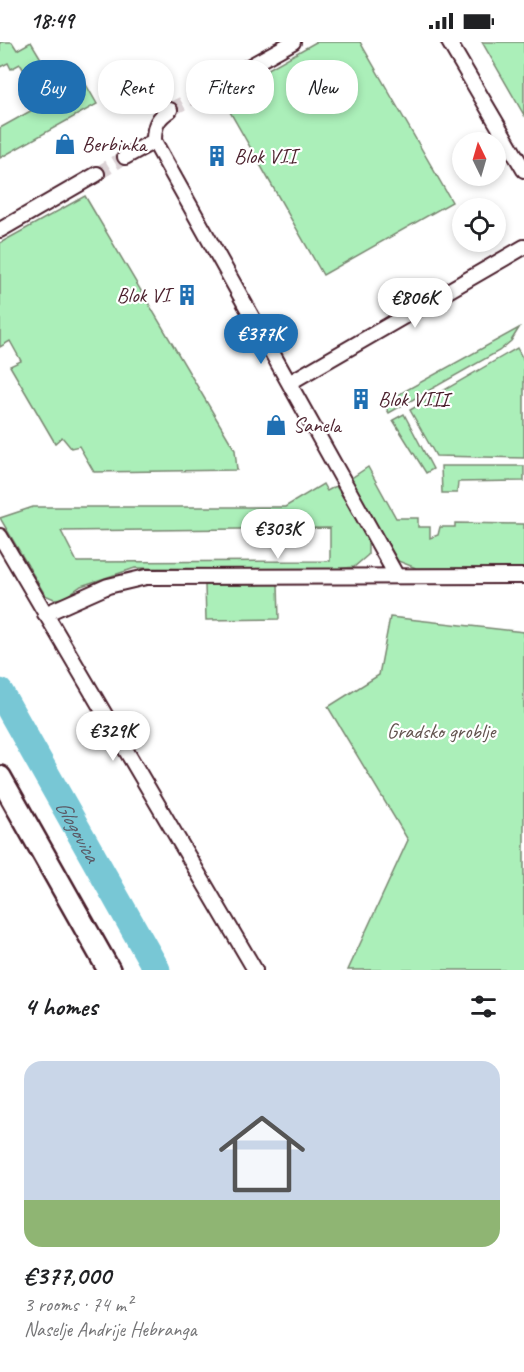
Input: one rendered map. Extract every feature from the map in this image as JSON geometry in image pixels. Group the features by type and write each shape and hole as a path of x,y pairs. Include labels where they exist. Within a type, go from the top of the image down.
{"main road":[{"path":"0,777 109,970"}],"street":[{"path":"261,60 293,42"},
{"path":"449,42 524,170"},
{"path":"166,114 157,122 154,141 396,575"},
{"path":"125,157 154,141"},
{"path":"0,230 97,174"},
{"path":"289,383 524,247"},
{"path":"0,536 255,970"},
{"path":"45,614 108,586 146,577 524,576"}],"green space":[{"path":"0,42 12,42 17,50 31,42 42,60 18,60 18,65 11,69 8,63 0,67"},
{"path":"316,42 360,42 452,202 323,275 231,114 274,114 274,66"},
{"path":"482,42 524,42 524,115"},
{"path":"86,85 97,104 86,110"},
{"path":"25,114 79,114 0,158 0,128"},
{"path":"85,196 235,450 237,470 94,472 79,446 71,448 62,437 55,443 10,366 21,361 10,341 0,347 0,243"},
{"path":"519,328 511,341 499,351 389,413 383,403"},
{"path":"517,348 524,361 524,458 436,456 410,410"},
{"path":"404,414 433,469 426,473 393,420"},
{"path":"441,466 524,466 524,481 458,482 457,493 442,493"},
{"path":"368,467 396,518 418,518 418,527 430,527 430,538 438,535 440,527 455,527 455,523 524,524 524,570 416,568 398,561 350,479"},
{"path":"323,484 327,491 336,486 368,537 368,555 354,567 327,570 135,568 81,586 64,598 54,599 45,595 0,518 33,507 285,507","holes":["330,528 330,561 77,562 61,531"]},
{"path":"278,584 279,619 206,620 205,585"},
{"name":"Gradsko groblje","path":"390,617 524,632 524,970 348,970 408,840 328,707 379,675"}],"waterway":[{"name":"Glogovica","path":"0,692 157,970"}],"tunnel":[{"path":"174,108 186,102"},
{"path":"97,174 125,157"}],"place":[{"name":"Berbinka","path":"65,144"},
{"name":"Blok VII","path":"217,156"},
{"name":"Blok VI","path":"187,295"},
{"name":"Blok VIII","path":"361,399"},
{"name":"Sanela","path":"276,425"}]}
